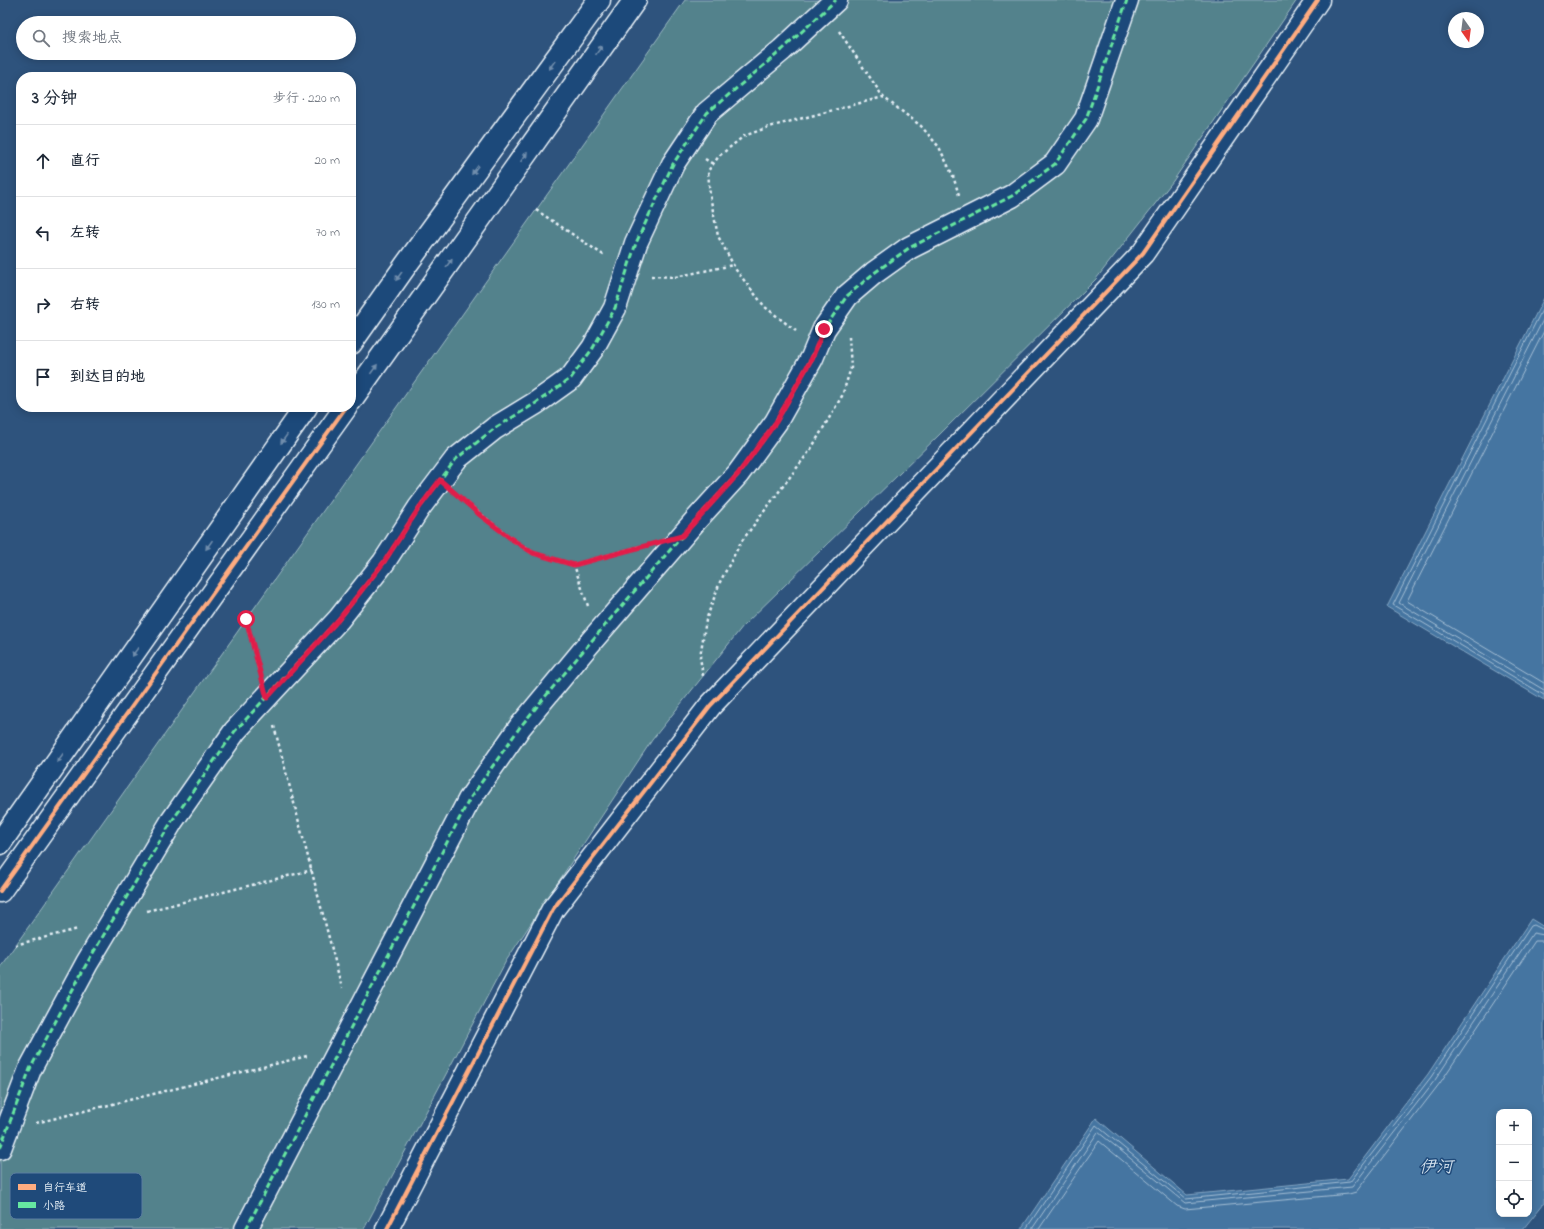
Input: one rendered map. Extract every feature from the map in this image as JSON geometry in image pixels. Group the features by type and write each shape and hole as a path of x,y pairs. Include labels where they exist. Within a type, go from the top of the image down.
{"street":[{"path":"356,336 599,0"},
{"path":"356,393 634,0"},
{"path":"246,1229 469,800 520,727 597,634 691,525 738,474 776,422 812,358 824,329 846,296 874,273 909,248 1012,196 1055,164 1086,119 1127,0"},
{"path":"387,1229 553,909 710,706 1143,252 1318,0"},
{"path":"3,1139 30,1069 87,963 172,821 235,731 339,619 384,562 419,508 456,459 495,428 536,403 571,378 593,348 615,308 639,235 673,164 707,113 782,50 830,5"},
{"path":"0,844 302,412"},
{"path":"0,891 342,412"}],"path":[{"path":"830,5 883,97 921,126 939,147 953,176 967,218"},
{"path":"816,347 765,307 736,270 718,236 710,196 708,171 719,156 744,136 768,127 883,97"},
{"path":"703,676 700,657 706,620 720,582 741,542 811,448 842,396 851,368 850,340 839,307"},
{"path":"440,480 480,515 533,553 574,565 644,546"},
{"path":"574,565 597,634"},
{"path":"246,619 352,1024"},
{"path":"16,945 312,870"},
{"path":"3,1139 340,1048"}],"green space":[{"path":"685,0 1297,0 1173,181 1096,279 743,626 652,740 506,961 364,1229 0,1229 0,967"}],"water":[{"path":"1544,298 1544,700 1387,607"},
{"name":"伊河","path":"1531,919 1544,927 1544,1203 1523,1229 1021,1229 1096,1118 1187,1195 1348,1179 1428,1074"}],"marked path":[{"path":"0,1148 30,1069 87,963 172,821 235,731 339,619 384,562 419,508 456,459 495,428 536,403 571,378 593,348 615,308 636,243 673,164 707,113 782,50 836,0"},
{"path":"246,1229 469,800 520,727 588,645 696,520 738,474 776,422 812,358 824,329 847,296 874,273 909,248 1012,196 1055,164 1086,119 1127,0"}],"cycle path":[{"path":"387,1229 553,909 710,706 1143,253 1318,0"},
{"path":"0,891 342,412"}],"route":[{"path":"246,619 267,698 339,619 384,562 419,508 440,480 480,515 533,553 574,565 682,536 738,474 776,422 812,358 824,329"}]}
